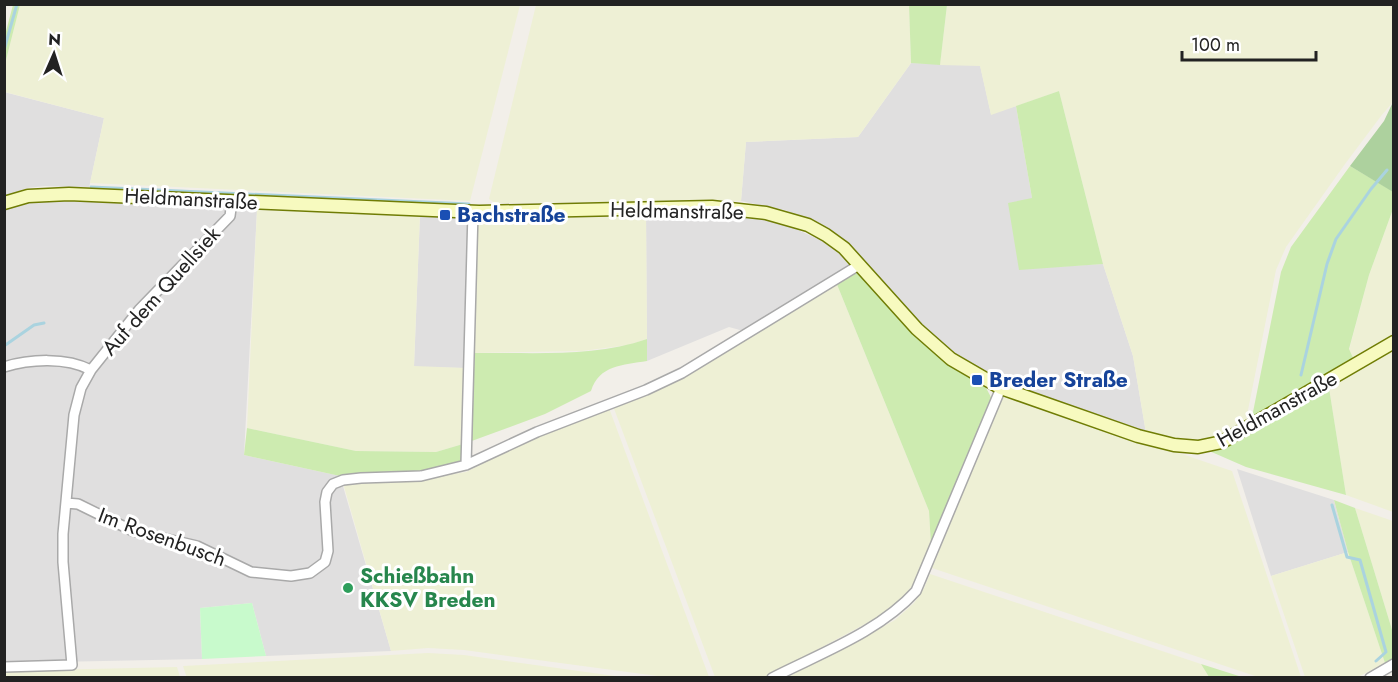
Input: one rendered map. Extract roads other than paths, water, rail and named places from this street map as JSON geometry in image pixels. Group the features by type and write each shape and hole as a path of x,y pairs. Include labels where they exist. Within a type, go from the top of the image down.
{"main road":[{"name":"Heldmanstraße","path":"4,203 28,196 46,194 473,212 683,207 739,209 766,213 808,225 844,248 916,329 951,359 1001,388 1138,436 1174,445 1198,447 1222,442 1394,342"}],"street":[{"name":"Auf dem Quellsiek","path":"4,667 72,665 63,562 63,534 76,403 81,388 91,369 139,310 230,216 232,201"},
{"path":"473,212 466,465 537,432 610,405 682,373 859,265"},
{"path":"4,367 30,361 50,361 82,365 91,369"},
{"path":"772,678 885,618 903,605 916,591 1001,388"},
{"name":"Im Rosenbusch","path":"66,504 78,504 133,531 197,546 251,572 291,576 310,573 325,561 328,551 325,502 327,492 333,484 343,480 361,478 421,476 466,465"},
{"path":"1370,678 1394,664"}],"waterway":[{"path":"4,50 17,4"},
{"path":"1301,375 1327,264 1336,239 1387,170"},
{"path":"91,187 469,204"},
{"path":"4,346 34,325 44,323"},
{"path":"1332,505 1347,557 1360,560 1386,652 1376,661"}],"place":[{"name":"Bachstraße","path":"445,215"},
{"name":"Breder Straße","path":"977,380"},
{"name":"Schießbahn KKSV Breden","path":"348,588"}]}
